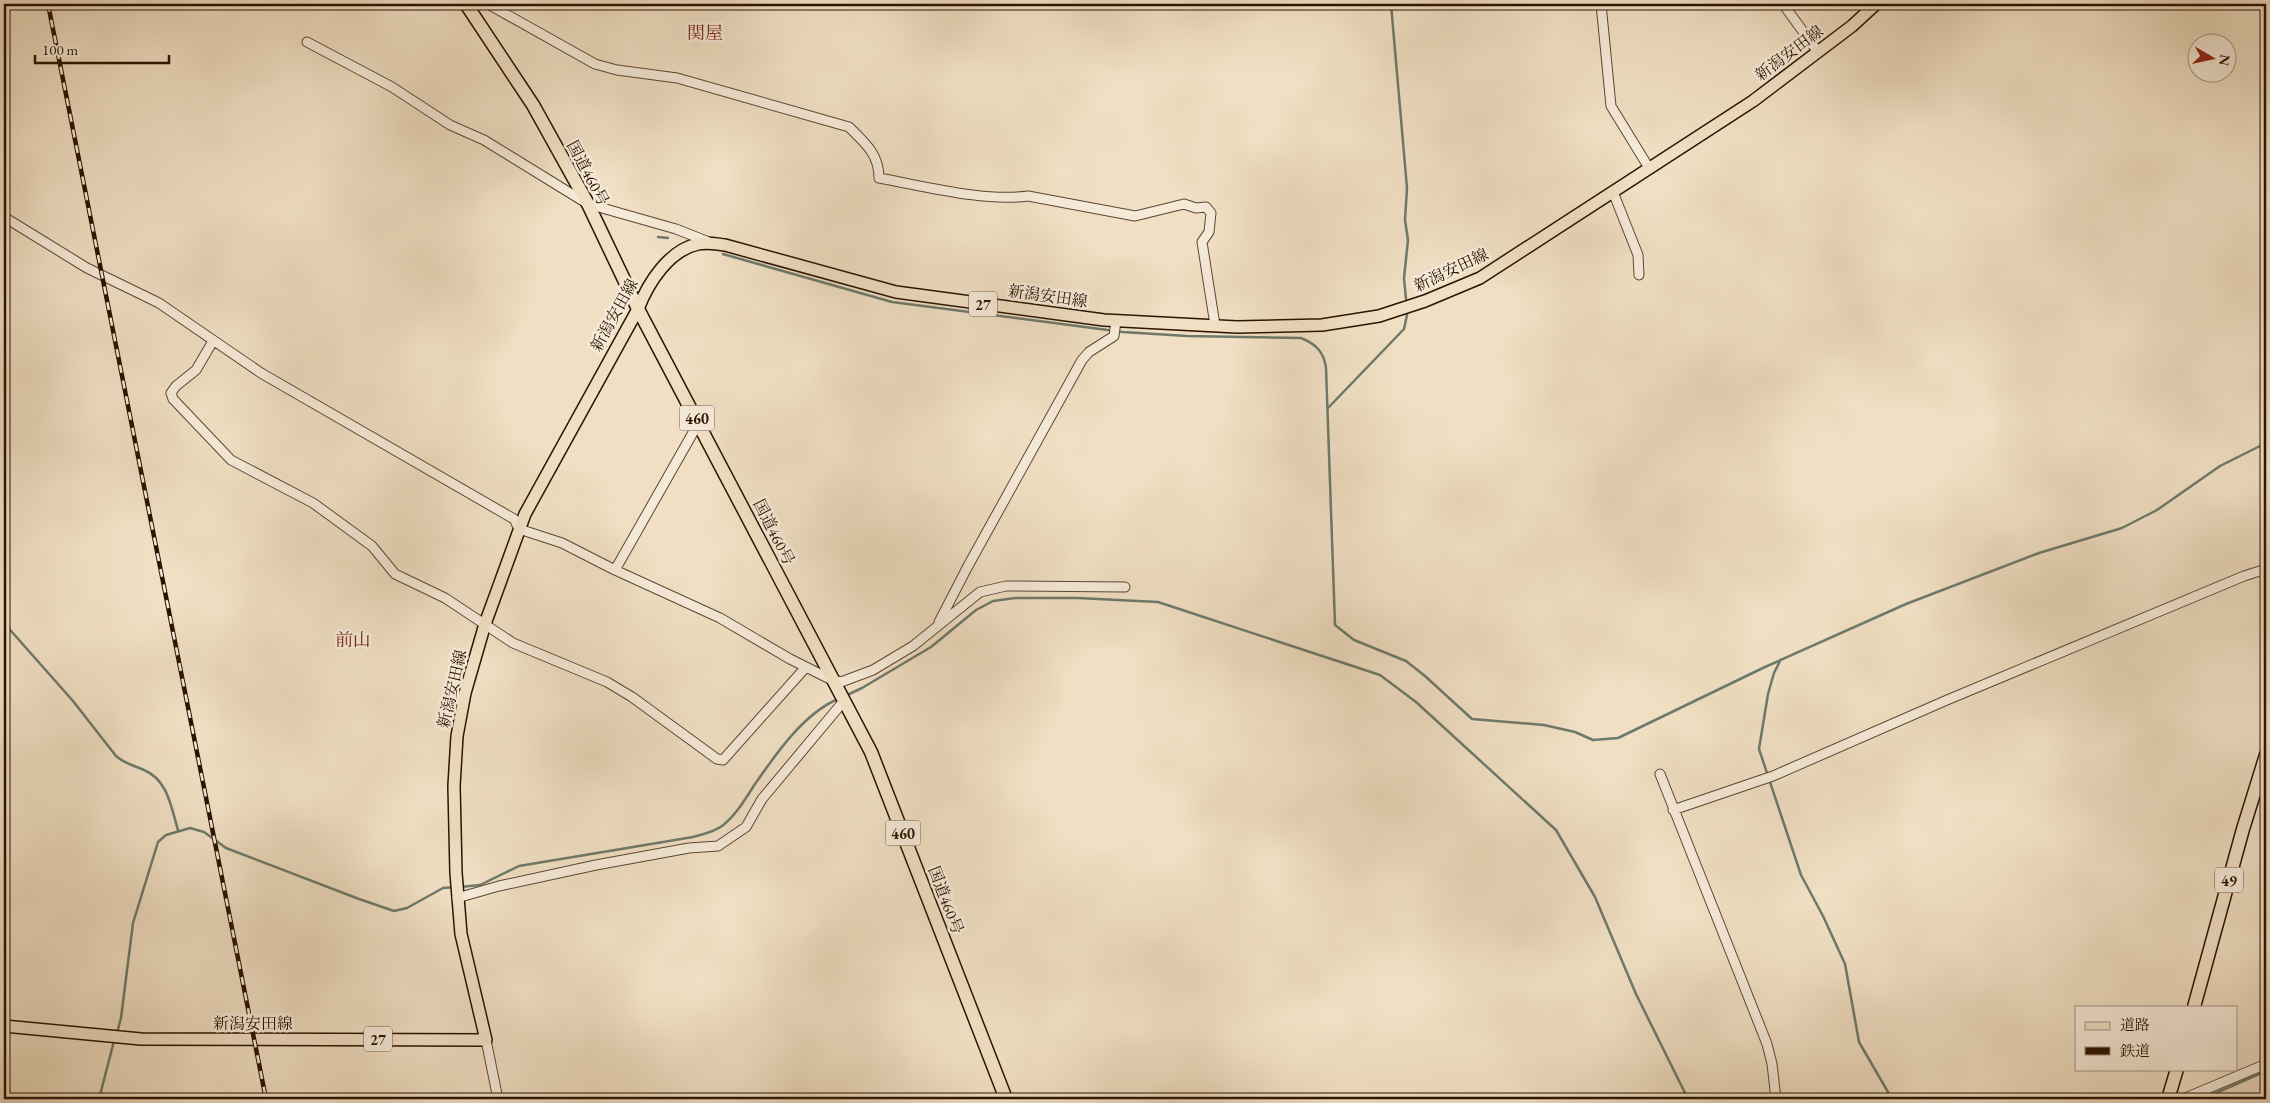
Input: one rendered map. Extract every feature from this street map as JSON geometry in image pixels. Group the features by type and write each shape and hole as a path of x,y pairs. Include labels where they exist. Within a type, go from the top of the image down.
{"highway":[{"name":"国道460号","path":"466,4 533,105 588,204 638,308 843,702 871,752 1006,1099"},
{"name":"49","path":"2194,1006 2243,829 2266,755"},
{"path":"2168,1099 2176,1070"}],"main road":[{"name":"新潟安田線","path":"4,1026 124,1038 486,1040 463,942 456,874 454,786 457,736 465,693 485,624 519,529 541,482 638,308 645,290 671,258 697,244 710,243 734,247 896,292 1116,321 1215,325 1322,325 1379,316 1410,306 1480,278 1753,101 1818,52 1876,4"}],"street":[{"path":"488,4 595,64 617,70 677,78 848,127 868,145 879,163 880,178 950,191 1014,198 1028,196 1135,216 1184,204 1196,208 1206,206 1211,213 1209,232 1202,242 1203,257 1215,325"},
{"path":"1601,4 1612,106 1649,168"},
{"path":"1783,4 1818,52"},
{"path":"307,42 392,87 450,125 484,140 588,204 676,229 710,243"},
{"path":"1613,192 1638,255 1640,275"},
{"path":"4,217 87,268 159,303 261,373 514,519 519,529 562,543 615,570 720,618 834,684 873,670 913,646 980,592 1006,586 1125,587"},
{"path":"938,625 968,566 1082,360 1089,352 1114,336 1116,321"},
{"path":"213,341 196,370 176,386 171,393 173,399 231,460 313,503 372,546 395,574 445,598 513,643 607,682 632,697 717,759 723,760 806,667"},
{"path":"615,570 699,422"},
{"path":"1673,810 1773,776 1947,700 2244,576 2266,569"},
{"path":"458,898 499,886 596,865 689,848 718,846 746,827 762,799 843,702"},
{"path":"1660,774 1767,1044 1772,1064 1776,1099"},
{"path":"486,1040 498,1099"},
{"path":"2183,1099 2266,1064"}],"waterway":[{"path":"1391,4 1407,188 1405,220 1408,240 1404,278 1406,299"},
{"path":"658,237 668,238"},
{"path":"723,254 892,302 1123,332 1187,336 1301,338 1306,340 1321,353 1326,368 1335,625 1354,640 1406,661 1472,719 1544,725 1575,732 1593,740 1618,738 1765,667 1906,604 2039,553 2122,528 2157,510 2220,466 2266,443"},
{"path":"1328,408 1404,329 1407,315"},
{"path":"845,696 931,647 976,610 993,601 1015,598 1078,598 1158,602 1380,675 1416,702 1556,830 1595,897 1636,994 1688,1099"},
{"path":"4,623 73,701 116,756 126,763 144,770 158,780 167,795 178,830"},
{"path":"1780,661 1774,673 1768,694 1759,749 1801,875 1823,916 1845,964 1859,1042 1892,1099"},
{"path":"460,887 480,885 519,866 693,837 716,830 736,812 791,736 813,714 838,699"},
{"path":"117,1033 121,1018 133,923 158,842 166,835 190,828 204,832 226,848 394,911 407,908 443,888 455,887"},
{"path":"99,1099 114,1041"},
{"path":"2202,1099 2266,1071"}],"railway":[{"path":"48,4 266,1099"}],"district":[{"name":"関屋","path":"705,32"},
{"name":"前山","path":"353,639"}]}
